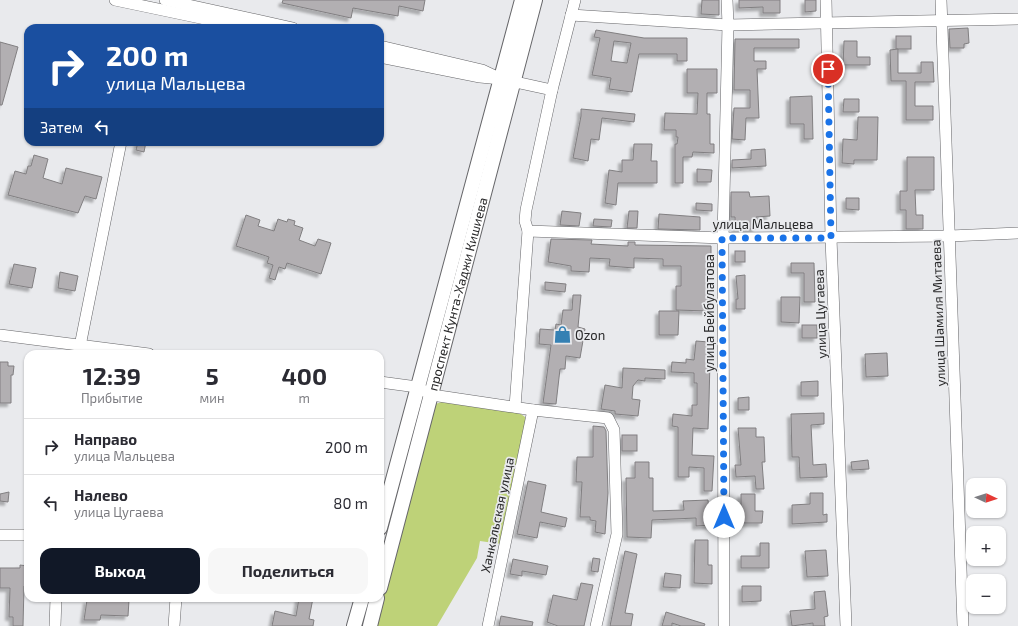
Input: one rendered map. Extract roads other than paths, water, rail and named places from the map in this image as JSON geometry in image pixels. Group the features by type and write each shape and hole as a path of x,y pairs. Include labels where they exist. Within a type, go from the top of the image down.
{"main road":[{"name":"проспект Кунта-Хаджи Кишиева","path":"384,573 432,395 507,80 522,0"},
{"name":"проспект Кунта-Хаджи Кишиева","path":"384,513 417,387 507,80 535,0"},
{"path":"354,626 361,602"},
{"path":"370,626 376,602"}],"street":[{"path":"115,0 229,24"},
{"path":"165,0 275,24"},
{"path":"515,407 528,231 525,221 526,210 552,90 575,0"},
{"name":"улица Бейбулатова","path":"724,626 722,238 728,24 727,0"},
{"name":"улица Цугаева","path":"826,0 831,238 846,626"},
{"name":"улица Шамиля Митаева","path":"940,0 950,236 963,626"},
{"path":"571,15 728,24 827,24 1018,19"},
{"path":"384,47 482,70 507,80"},
{"path":"384,58 480,77 507,80 552,90"},
{"path":"80,346 120,146"},
{"name":"улица Мальцева","path":"528,231 722,238 950,236 1018,233"},
{"path":"0,335 114,350"},
{"path":"384,383 417,387 432,395 533,410 608,418 614,430 617,534 596,626"},
{"name":"Ханкальская улица","path":"488,626 533,410"},
{"path":"0,535 24,535"},
{"path":"55,626 56,602"},
{"path":"174,626 176,602"}],"place":[{"name":"Ozon","path":"562,335"}]}
